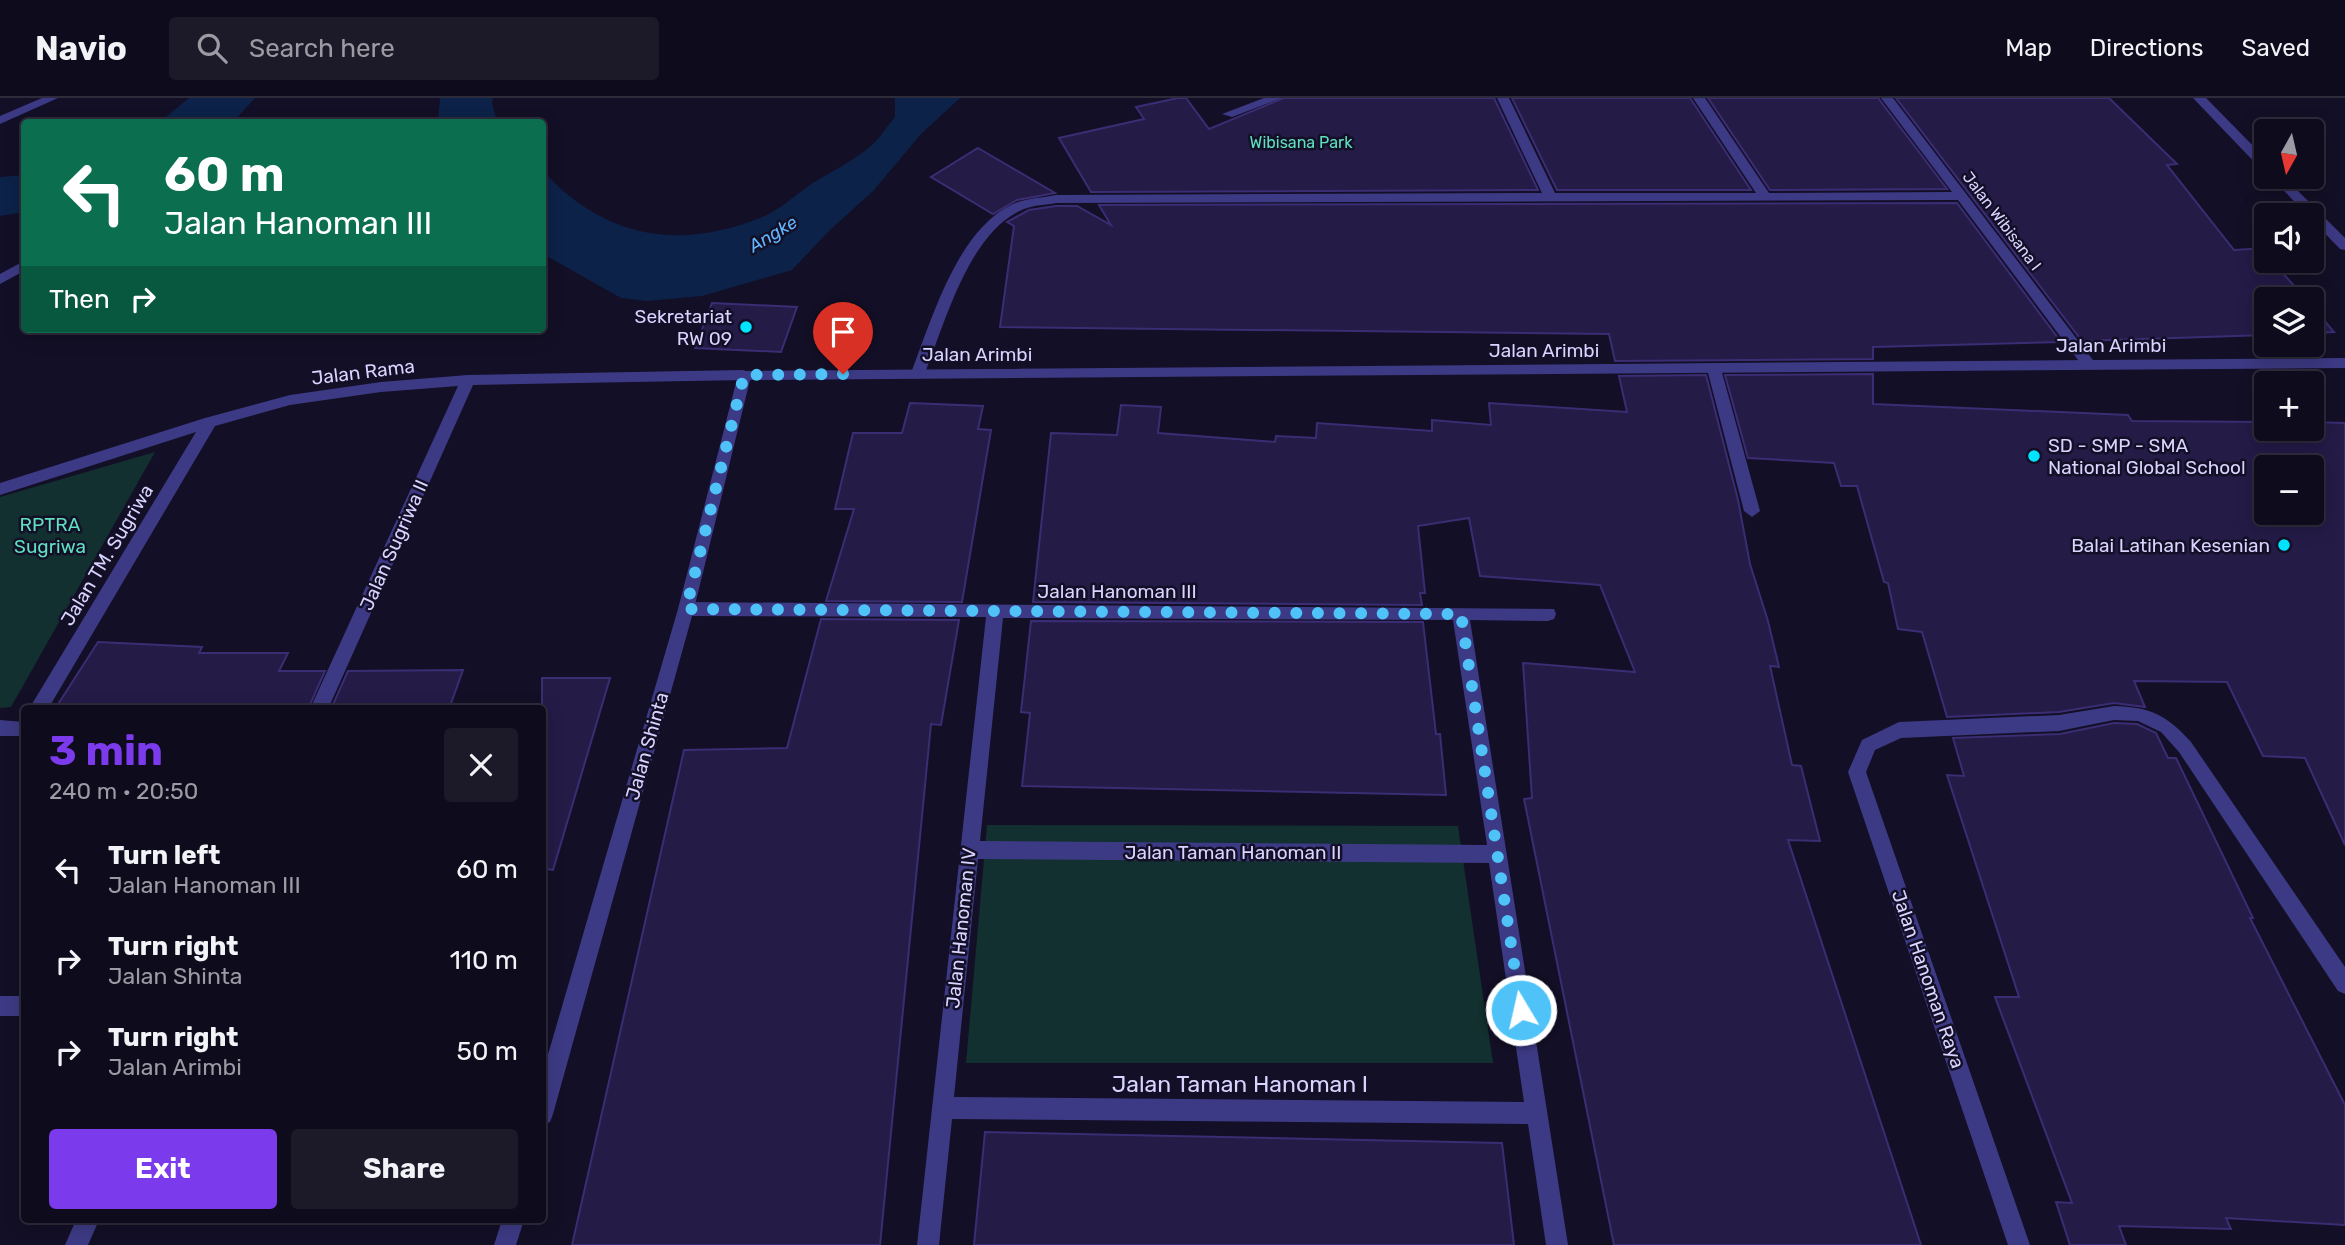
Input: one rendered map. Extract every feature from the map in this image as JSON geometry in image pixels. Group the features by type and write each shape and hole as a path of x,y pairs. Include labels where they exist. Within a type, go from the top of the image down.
{"street":[{"path":"0,120 52,98"},
{"path":"1228,114 1276,98"},
{"path":"1503,98 1549,197"},
{"path":"1699,98 1765,197"},
{"name":"Jalan Wibisana I","path":"1887,98 2089,364"},
{"path":"2199,98 2254,154"},
{"path":"2289,189 2345,246"},
{"path":"918,373 965,261 991,224 1017,206 1056,199 1962,196"},
{"path":"0,280 21,267"},
{"name":"Jalan Arimbi","path":"744,375 2345,363"},
{"path":"1714,369 1752,511"},
{"name":"Jalan Rama","path":"0,489 211,422 290,400 381,387 468,380 744,375"},
{"name":"Jalan Shinta","path":"546,1100 686,609 744,375"},
{"name":"Jalan Sugriwa II","path":"321,705 468,380"},
{"name":"Jalan TM. Sugriwa","path":"40,705 211,422"},
{"name":"Jalan Hanoman III","path":"686,609 1548,614"},
{"name":"Jalan Hanoman IV","path":"928,1245 995,611"},
{"path":"1461,614 1557,1245"},
{"name":"Jalan Hanoman Raya","path":"2019,1245 1857,772 1868,745 1899,730 2059,723 2115,713 2140,714 2167,727 2185,747 2345,984"},
{"path":"0,729 21,729"},
{"name":"Jalan Taman Hanoman II","path":"970,850 1497,854"},
{"path":"0,1006 21,1006"},
{"name":"Jalan Taman Hanoman I","path":"943,1108 1537,1113"},
{"path":"76,1245 87,1223"},
{"path":"505,1245 512,1223"}],"green space":[{"name":"RPTRA Sugriwa","path":"155,452 11,707 0,708 0,497"},
{"path":"987,825 1458,826 1493,1063 966,1063"}],"water":[{"path":"189,98 255,98 236,119 164,119"},
{"path":"440,98 493,98 496,119 438,119"},
{"name":"Angke","path":"895,98 960,98 921,134 873,191 792,270 702,296 647,301 621,298 546,256 546,174 591,211 616,224 643,232 700,234 729,228 774,211 865,151 895,117"},
{"path":"21,175 21,212 0,216 0,177"}],"building":[{"path":"1186,98 1209,129 1284,98 1494,98 1538,190 1091,192 1059,138 1144,119 1136,107"},
{"path":"1512,98 1690,98 1751,190 1557,190"},
{"path":"1708,98 1878,98 1947,189 1770,190"},
{"path":"1896,98 2109,98 2177,164 2167,165 2234,250 2254,249 2254,273 2283,273 2295,287 2254,287 2254,335 2082,341"},
{"path":"978,148 1055,193 1017,200 993,214 931,177"},
{"path":"1957,203 2061,342 1873,347 1873,359 1615,361 1609,334 1000,327 1014,226 1007,222 1029,210 1056,206 1077,206 1111,225 1099,205"},
{"name":"Sekretariat RW 09","path":"712,303 797,307 781,352 695,348"},
{"path":"2324,320 2334,332 2324,332"},
{"path":"1873,374 1873,404 2128,415 2132,421 2254,422 2254,441 2324,441 2324,422 2345,423 2345,845 2305,758 2263,756 2227,682 2134,681 2145,707 2114,703 2059,712 1947,717 1922,632 1898,629 1888,583 1884,582 1857,486 1841,486 1834,463 1748,458 1725,375"},
{"path":"1706,375 1738,500 1750,564 1779,667 1770,666 1792,765 1801,766 1820,841 1788,840 1921,1245 1614,1245 1524,799 1532,798 1523,663 1635,672 1600,585 1480,576 1469,518 1418,526 1425,593 1420,593 1422,605 1033,602 1051,433 1117,435 1121,405 1161,407 1158,433 1275,442 1276,436 1316,438 1317,423 1432,431 1432,420 1491,425 1489,403 1627,412 1619,376"},
{"path":"910,403 983,406 978,429 991,430 962,602 826,601 854,509 835,509 853,433 902,433"},
{"path":"821,619 959,620 941,725 931,724 880,1245 572,1245 684,750 787,748"},
{"path":"1031,621 1423,622 1446,795 1022,786 1030,713 1021,712"},
{"path":"98,642 202,647 199,653 288,653 279,671 325,671 310,705 58,705"},
{"path":"463,670 450,705 333,705 348,671"},
{"path":"542,678 610,678 553,870 546,869 546,705 542,705"},
{"path":"2114,723 2137,724 2156,733 2168,758 2176,758 2253,918 2250,918 2345,1105 2345,1225 2226,1218 2231,1229 2119,1226 2126,1245 2070,1245 2056,1202 2072,1203 1995,997 2019,997 1947,775 1964,776 1953,738 2060,734"},
{"path":"985,1132 1502,1143 1514,1245 974,1245"}],"place":[{"name":"Sekretariat RW 09","path":"746,327"},
{"name":"SD - SMP - SMA National Global School","path":"2034,456"},
{"name":"Balai Latihan Kesenian","path":"2284,545"}],"route":[{"path":"843,374 744,375 686,609 1461,614 1521,1010"}],"park label":[{"name":"Wibisana Park","path":"1301,142"}]}
